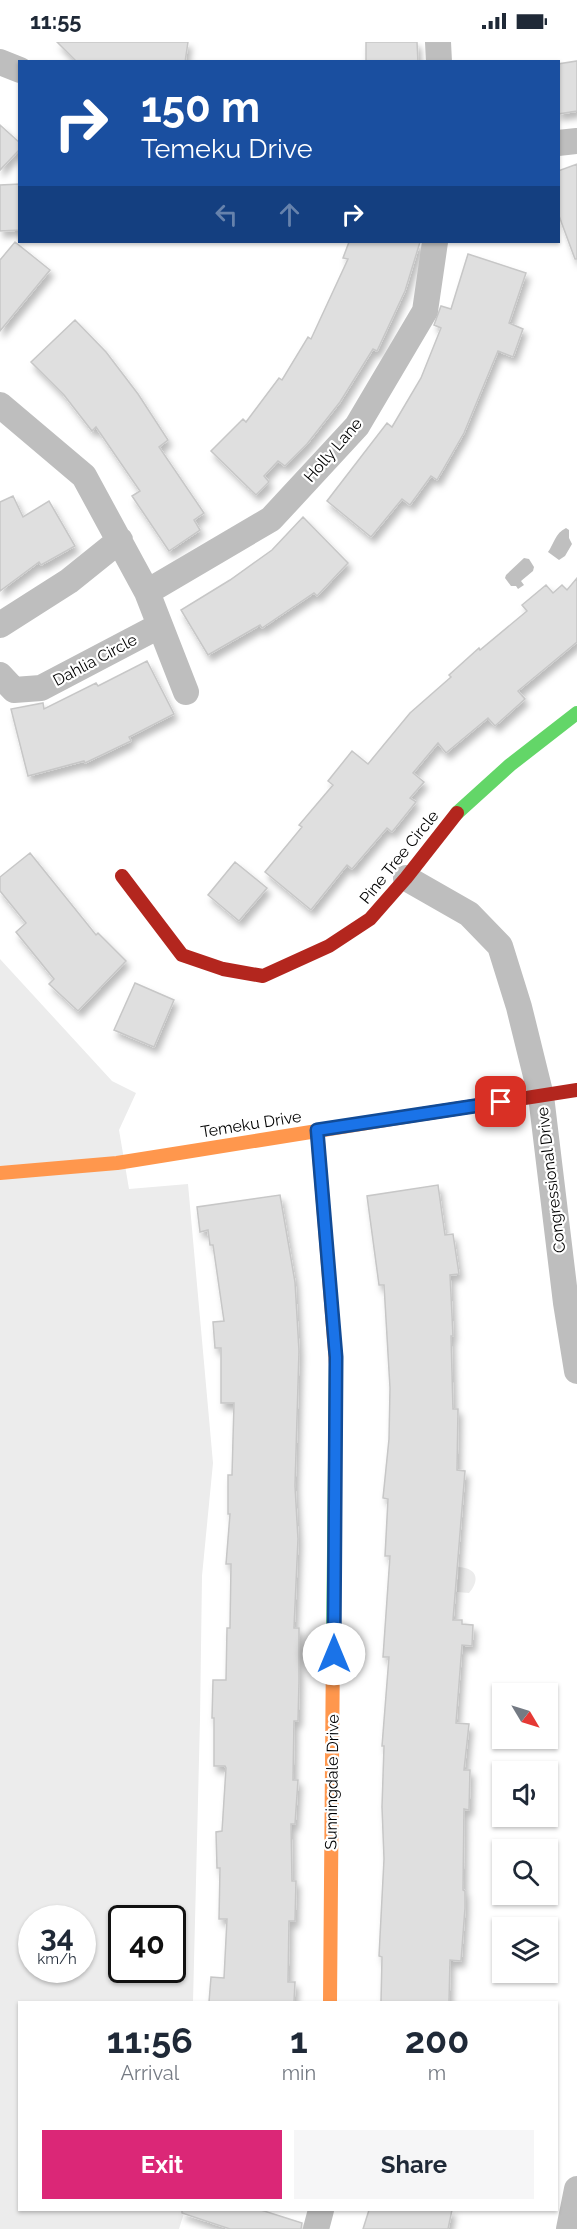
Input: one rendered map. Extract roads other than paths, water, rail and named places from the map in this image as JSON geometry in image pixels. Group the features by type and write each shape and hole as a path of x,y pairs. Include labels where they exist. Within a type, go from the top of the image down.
{"street":[{"path":"438,42 439,60"},
{"path":"0,62 18,69"},
{"path":"560,143 577,141"},
{"name":"Holly Lane","path":"147,592 271,519 357,426 425,311 435,243"},
{"path":"0,405 84,476 147,592 186,692"},
{"path":"0,625 69,581 120,540"},
{"name":"Dahlia Circle","path":"0,675 14,690 41,688 159,626"},
{"name":"Pine Tree Circle","path":"122,876 182,955 223,969 262,976 329,946 370,919 406,878 459,810 510,765 577,713"},
{"name":"Congressional Drive","path":"406,878 469,914 500,946 519,1007 541,1096 571,1302 577,1371"},
{"name":"Temeku Drive","path":"0,1173 117,1162 577,1090"},
{"name":"Sunningdale Drive","path":"317,1130 336,1357 330,2001"},
{"path":"569,2229 577,2189"},
{"path":"316,2229 321,2211"}]}
